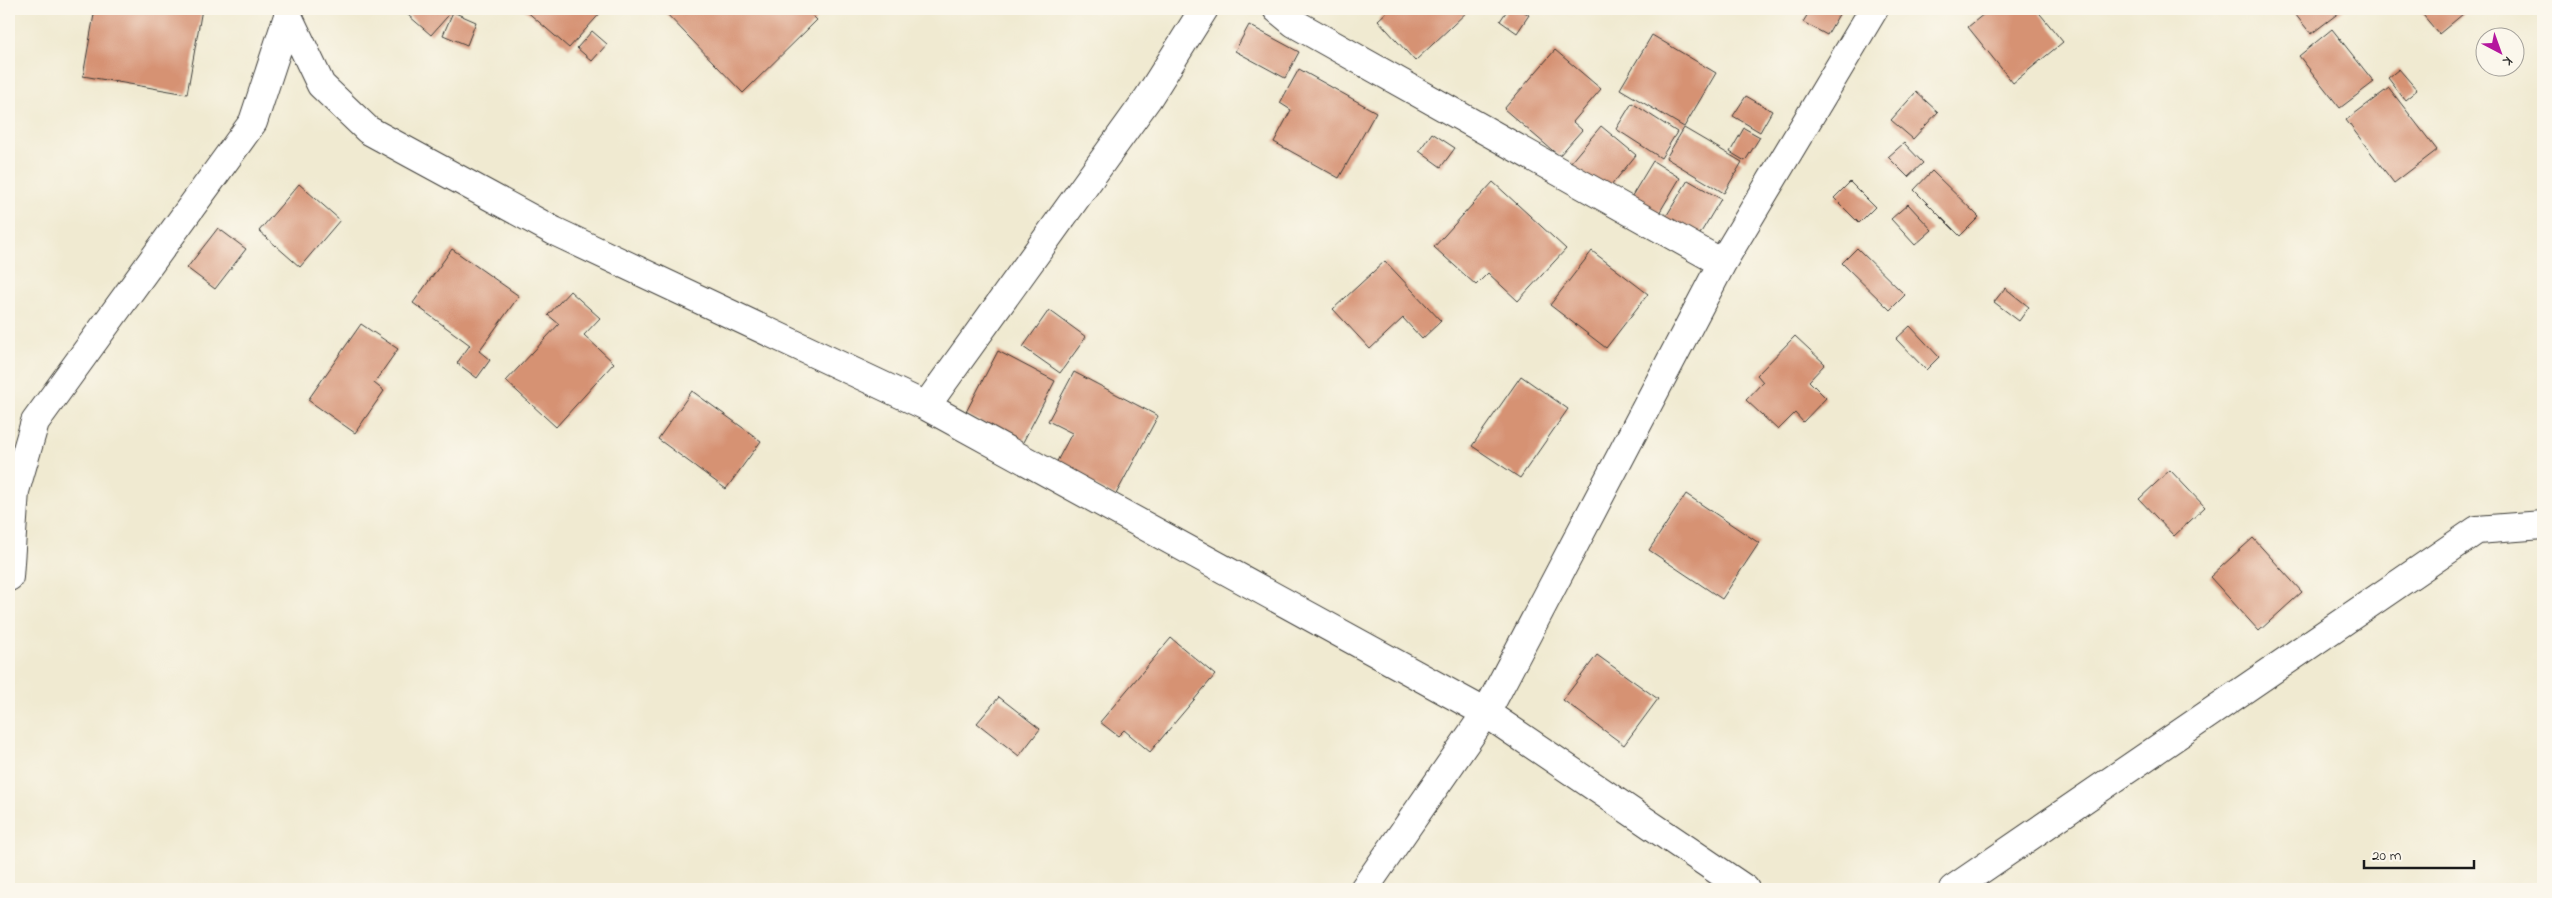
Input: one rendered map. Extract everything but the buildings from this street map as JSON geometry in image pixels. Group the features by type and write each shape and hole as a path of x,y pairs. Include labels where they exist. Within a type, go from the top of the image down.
{"street":[{"path":"926,406 1148,98 1204,9"},
{"path":"1276,9 1294,23 1722,264"},
{"path":"1364,889 1486,713 1722,264 1874,9"},
{"path":"288,12 321,85 368,130 554,231 926,406 1486,713 1745,889"},
{"path":"9,577 15,491 35,422 253,122 288,12"},
{"path":"1953,889 2477,530 2543,525"}]}
